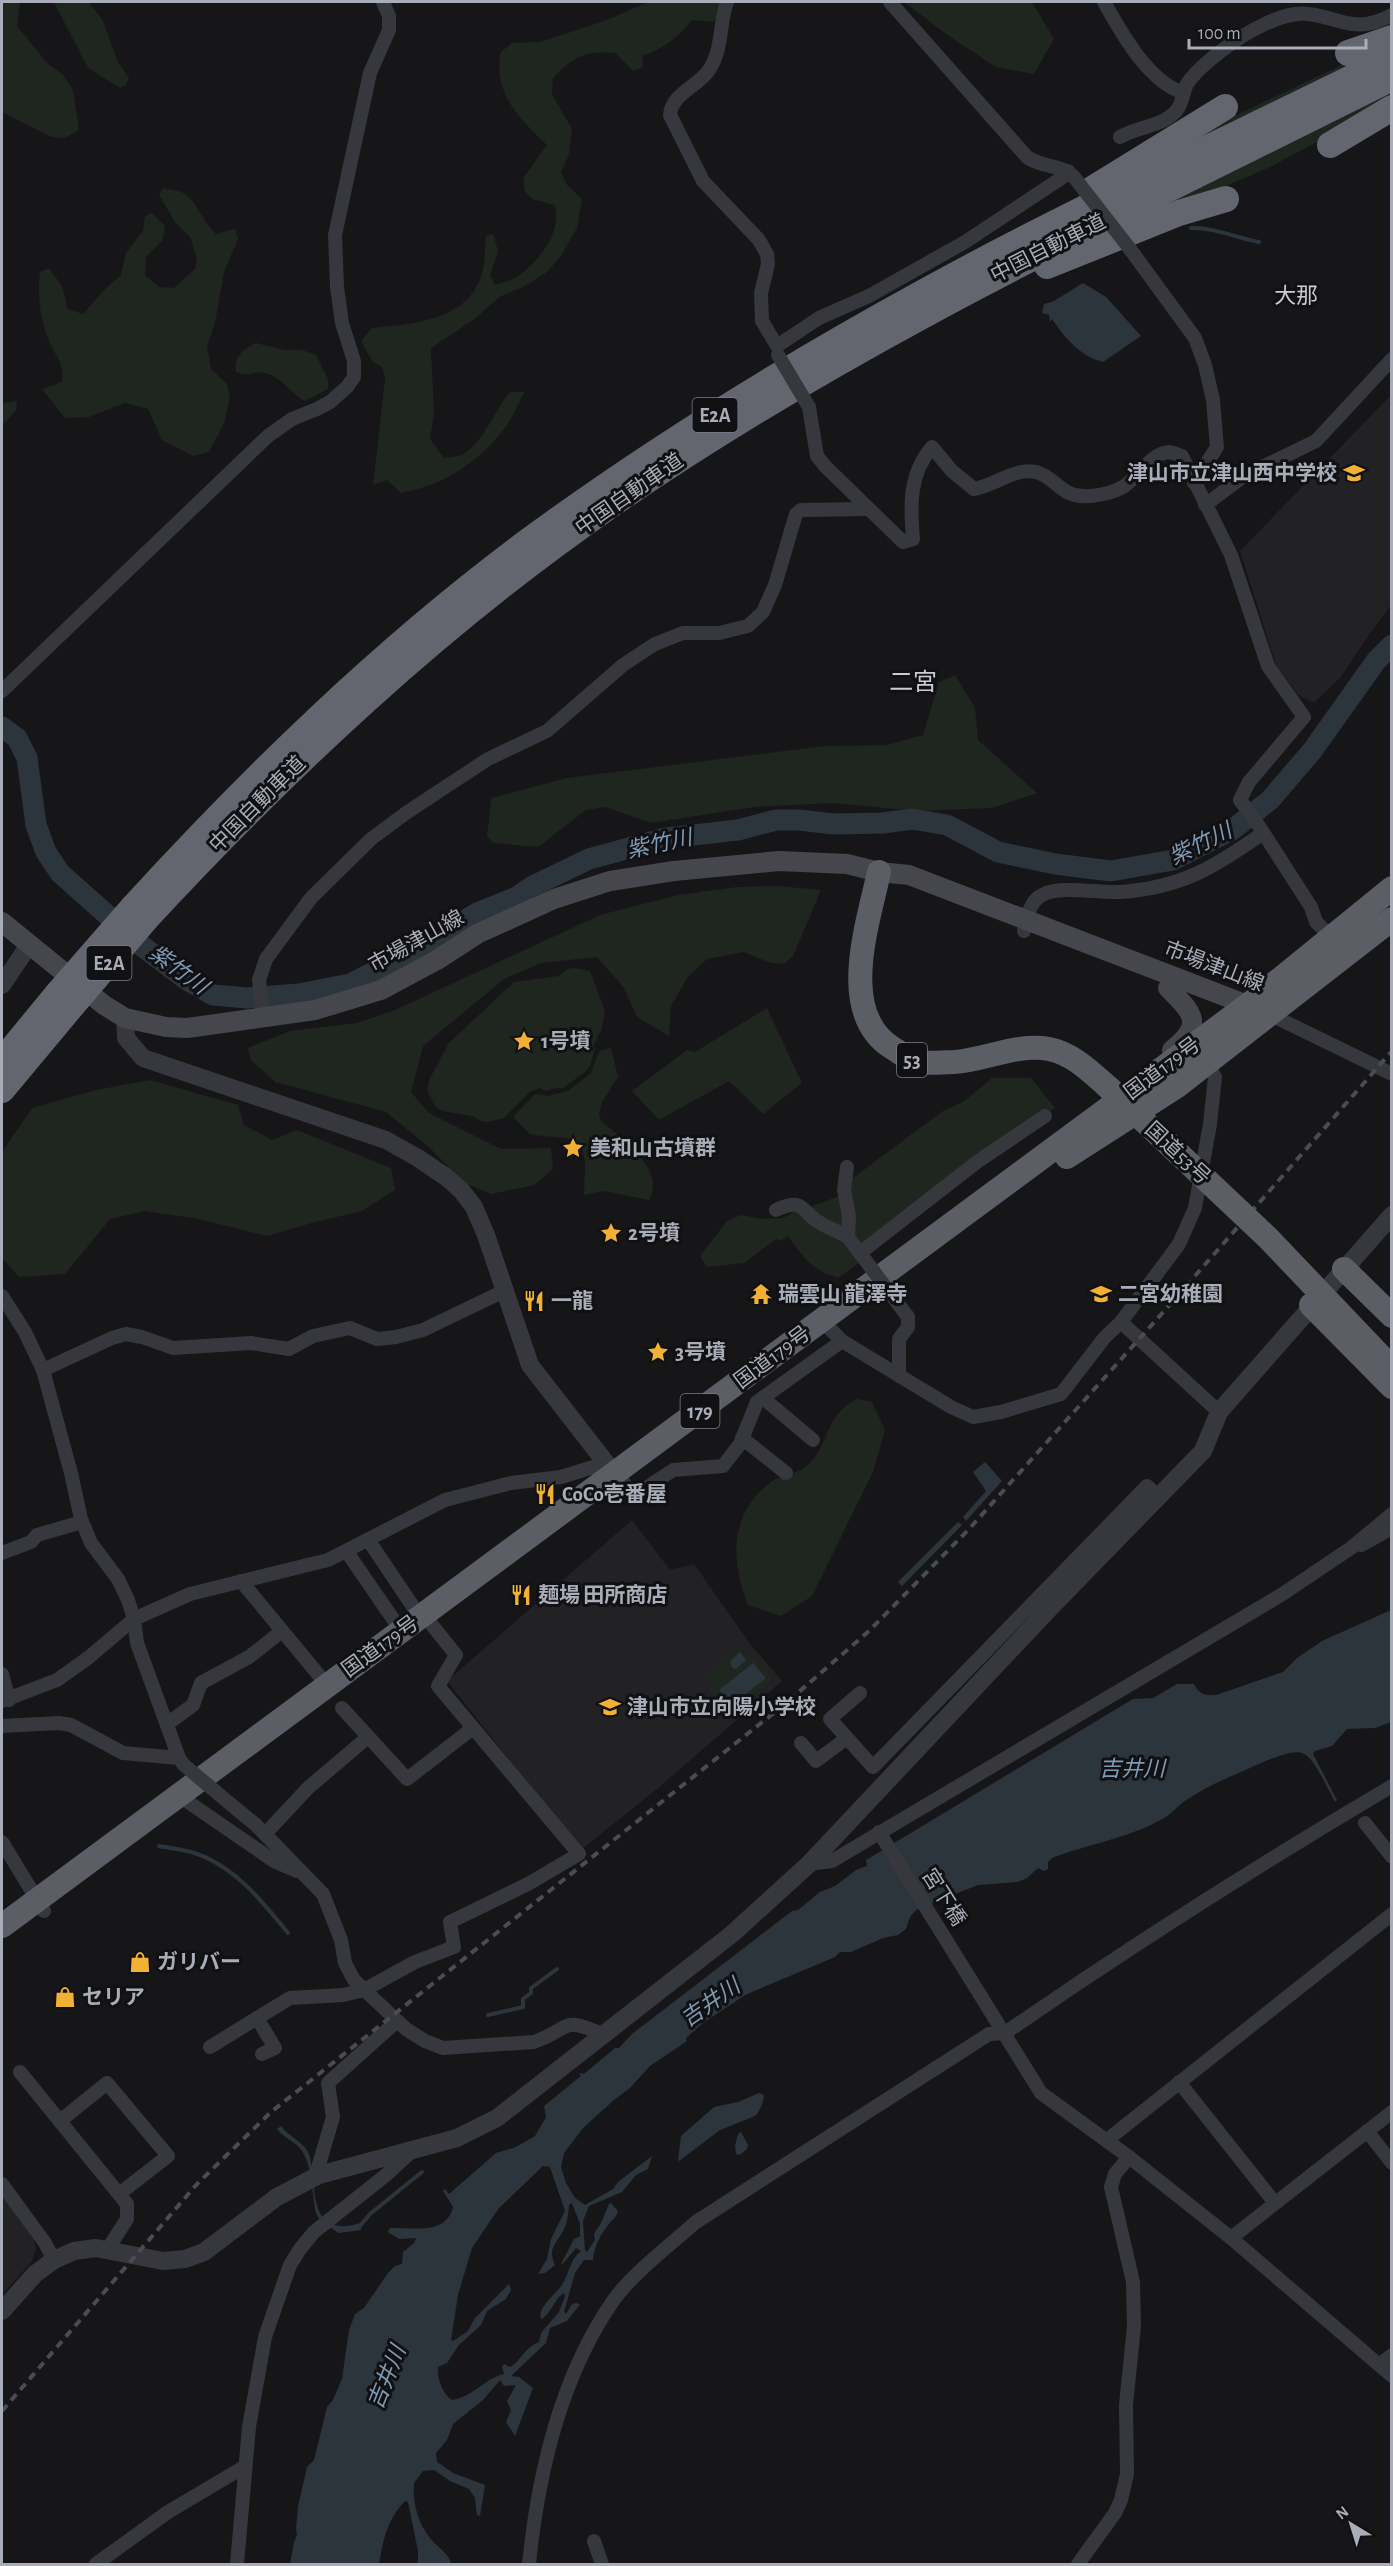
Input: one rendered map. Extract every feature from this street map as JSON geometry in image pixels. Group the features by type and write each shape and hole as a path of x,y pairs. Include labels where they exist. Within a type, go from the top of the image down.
{"highway":[{"path":"1348,53 1392,38"},
{"name":"中国自動車道","path":"2,1090 65,1000 227,806 323,714 399,646 508,557 680,436 836,341 925,291 1074,214 1392,58"},
{"name":"中国自動車道","path":"139,913 402,667 469,612 582,526 688,453 876,340 1011,267 1392,78"},
{"path":"925,291 1225,107"},
{"path":"1330,145 1392,108"},
{"path":"876,340 918,329 1023,276 1092,247 1179,213 1226,199"},
{"name":"国道53号","path":"879,872 863,944 859,977 864,1011 882,1042 916,1062 956,1062 1007,1050 1048,1049 1071,1057 1110,1088 1268,1238 1392,1368"},
{"name":"国道179号","path":"832,1330 1139,1084 1241,1010 1392,888"},
{"name":"国道179号","path":"2,1942 40,1906 426,1621 615,1474 832,1330 1069,1155 1176,1087 1392,919"},
{"name":"中国自動車道","path":"2,1061 65,1000"},
{"path":"1344,1269 1392,1316"},
{"path":"1311,1305 1392,1387"},
{"name":"国道179号","path":"184,1800 327,1685 426,1621"},
{"name":"国道179号","path":"2,1926 40,1906"}],"main road":[{"name":"市場津山線","path":"2,922 104,1005 125,1018 166,1027 187,1028 262,1011 315,1010 381,990 437,960 477,934 545,903 610,880 778,861 847,864 879,872 909,875 1167,988 1241,1010 1271,1015"},
{"name":"市場津山線","path":"1025,925 1241,1010"},
{"path":"1139,1084 1158,1060 1186,1038 1192,1030 1191,1012 1167,988"}],"street":[{"path":"2,691 268,436 292,419 330,402 347,387 354,377 354,361 342,323 337,287 335,235 370,73 389,30 389,16 383,2"},
{"path":"727,2 715,58 710,69 700,81 672,104 670,115 703,181 759,240 767,254 768,264 761,293 762,321 809,407 817,456 903,542 913,539 912,486 921,460 932,447 952,471 974,489 984,488 1020,472 1036,472 1048,477 1067,493 1082,497 1120,489 1157,457 1169,452 1182,456 1232,555 1268,666 1304,717 1249,782 1240,800 1311,907 1316,922 1348,955"},
{"path":"890,2 1027,158 1042,166 1071,174 1196,338 1213,400 1217,447 1194,483"},
{"path":"1104,2 1125,41 1164,83 1173,90 1184,93"},
{"path":"1120,137 1134,129 1151,126 1164,120 1177,110 1196,74 1215,57 1243,36 1279,19 1306,13 1365,26 1392,15"},
{"path":"778,351 819,318 869,296 965,242 1071,174"},
{"path":"1205,505 1244,476 1316,441 1392,359"},
{"path":"262,1011 259,980 266,959 311,898 371,839 488,759 547,731 623,665 655,644 683,633 719,633 748,626 763,612 775,585 796,514 801,510 868,509"},
{"path":"1025,925 1032,903 1041,895 1052,891 1119,892 1175,883 1203,872 1260,828"},
{"path":"2,985 29,945"},
{"path":"1271,1015 1392,1074"},
{"path":"125,1018 126,1038 143,1058 386,1140 418,1158 461,1190 474,1207 486,1235 530,1365 634,1496 673,1470 723,1466 742,1438 757,1402 832,1330 899,1376 951,1407 973,1417 1001,1412 1061,1394 1121,1322 1179,1244 1195,1208 1210,1124 1215,1077 1208,1063 1193,1044"},
{"path":"860,1253 977,1162 1045,1116"},
{"path":"847,1167 844,1190 849,1216 848,1237"},
{"path":"776,1210 795,1204 806,1210 820,1223 848,1237 908,1317 908,1328 899,1339 899,1376"},
{"path":"860,1693 830,1719 873,1767 911,1727 1159,1497 1203,1451 1219,1412 1392,1215"},
{"path":"43,1370 112,1338 126,1334 173,1348 251,1343 289,1349 313,1335 350,1328 377,1339 396,1337 423,1330 504,1291"},
{"path":"2,1296 25,1332 43,1370 82,1522 92,1543 118,1579 134,1619 137,1643 181,1761 265,1834 324,1894 341,1940 345,1964 354,1980 415,2036 443,2048 534,2042 545,2038 566,2024 578,2024 602,2034"},
{"path":"1121,1322 1219,1412"},
{"path":"763,1398 813,1440"},
{"path":"742,1438 786,1473"},
{"path":"2,1674 5,1701 57,1680 88,1658 134,1619 190,1594 328,1560 446,1500 511,1483 615,1474"},
{"path":"809,1864 832,1861 1271,1601 1314,1575 1392,1514"},
{"path":"2,1552 31,1542 37,1535 82,1522"},
{"path":"1351,1548 1369,1542 1392,1528"},
{"path":"210,2047 290,1998 343,1995 364,1990 416,1962 454,1947 450,1922 528,1884 579,1854 438,1686 456,1655 426,1621 369,1541"},
{"path":"347,1552 393,1619"},
{"path":"241,1581 327,1685"},
{"path":"2,2311 35,2274 54,2260 74,2251 96,2248 163,2261 185,2259 204,2253 278,2197 315,2178 457,2138 498,2118 732,1934 809,1864 924,1740 1042,1604"},
{"path":"167,1724 193,1705 201,1683 249,1657 282,1631"},
{"path":"342,1708 407,1779 473,1728"},
{"path":"2,1726 59,1723 71,1725 123,1753 181,1761"},
{"path":"911,1727 924,1740"},
{"path":"265,1834 308,1788 368,1737"},
{"path":"801,1743 816,1761 847,1738"},
{"path":"528,2565 543,2475 565,2398 584,2351 614,2300 653,2260 696,2222 988,2034 1005,2033 1101,1966 1212,1895 1392,1786"},
{"path":"184,1800 274,1861 304,1875"},
{"path":"1365,1823 1392,1857"},
{"name":"宮下橋","path":"879,1832 1041,2093 1107,2140 1232,2238 1392,2376"},
{"path":"2,1842 40,1906"},
{"path":"1107,2140 1392,1914"},
{"path":"257,2018 275,2048 262,2054"},
{"path":"315,2178 333,2117 328,2084 397,2021"},
{"path":"20,2072 127,2204 127,2219 107,2250"},
{"path":"1179,2082 1275,2203"},
{"path":"60,2121 107,2083 168,2156 119,2194"},
{"path":"1232,2238 1392,2112"},
{"path":"1366,2132 1392,2163"},
{"path":"237,2565 244,2467 265,2337 290,2265 314,2232 387,2175 413,2150"},
{"path":"1078,2565 1115,2513 1121,2500 1127,2474 1126,2405 1134,2326 1134,2282 1111,2187 1115,2175 1129,2157"},
{"path":"2,2184 45,2243 54,2260"},
{"path":"1379,2365 1392,2355"},
{"path":"96,2565 168,2512 244,2467"},
{"path":"594,2541 602,2565"}],"shaded area":[{"path":"2,2 20,2 17,26 47,63 63,75 73,90 79,130 65,138 52,137 2,112"},
{"path":"54,2 89,2 103,21 118,62 129,78 126,85 120,88 88,68"},
{"path":"648,2 724,2 721,13 713,22 692,20 670,42 642,56 643,67 633,71 615,53 595,53 574,60 553,78 552,94 572,129 569,154 561,172 567,185 582,199 577,228 561,256 547,272 525,286 499,297 476,318 431,348 434,414 430,439 444,458 461,455 471,448 510,392 524,392 510,420 494,441 471,462 431,485 401,493 387,480 373,485 385,378 382,367 372,361 361,341 372,328 421,322 452,311 465,302 475,290 482,274 486,236 493,234 498,251 490,275 495,285 515,278 525,271 547,246 555,226 555,205 532,199 524,190 524,177 547,145 527,126 505,94 499,68 500,53 512,43 539,42 607,20"},
{"path":"904,2 1032,2 1054,39 1034,74 996,67 946,34"},
{"path":"1391,42 1391,46 1235,123 1149,160 1196,134"},
{"path":"1391,88 1391,103 1268,168 1183,204 1146,209"},
{"path":"163,188 184,193 216,234 235,229 238,239 224,272 215,323 207,346 211,369 227,384 230,398 224,423 209,452 193,456 162,440 148,409 125,403 89,417 65,418 42,389 62,382 62,375 61,365 50,343 42,317 39,299 40,272 49,268 62,286 68,309 83,314 121,275 126,253 143,231 145,216 152,213 165,226 162,241 146,257 145,275 159,287 174,288 195,269 197,258 190,237 175,222 159,195"},
{"path":"256,343 285,350 302,350 316,355 328,379 328,389 305,401 271,375 261,372 245,374 236,372 236,362 240,354"},
{"name":"津山市立津山西中学校","path":"1391,395 1391,606 1341,677 1314,703 1298,695 1276,665 1240,551"},
{"path":"17,401 16,410 2,426 2,403"},
{"path":"955,675 975,708 978,740 1037,793 992,808 917,811 833,803 754,807 651,823 606,807 586,810 538,847 493,843 487,836 491,798 567,778 825,746 886,745 923,735 939,682"},
{"path":"777,886 821,890 793,956 784,964 771,963 744,952 707,959 687,978 671,1006 669,1036 637,1017 624,988 597,957 541,963 504,979 423,1046 411,1092 429,1113 501,1149 551,1148 553,1169 534,1185 491,1194 463,1182 430,1148 386,1112 275,1082 251,1060 248,1048 290,1031 357,1023 395,1010 600,915 678,895 737,887"},
{"path":"574,968 590,971 605,1011 601,1031 593,1046 595,1049 590,1066 585,1072 563,1088 546,1091 540,1088 530,1092 504,1118 488,1122 472,1116 442,1111 436,1107 427,1090 429,1080 449,1043 514,982 558,976"},
{"path":"767,1008 802,1083 763,1114 729,1081 659,1120 632,1091 687,1050 695,1052"},
{"path":"611,1048 618,1077 602,1102 599,1115 602,1122 640,1156 647,1167 652,1178 653,1189 649,1200 604,1191 584,1195 585,1161 581,1144 567,1138 531,1135 513,1117 535,1094 548,1096 568,1091 591,1073 599,1052"},
{"path":"992,1078 1031,1078 1055,1108 860,1249 852,1238 846,1183 943,1111 963,1102"},
{"path":"150,1080 238,1105 244,1125 272,1140 297,1130 391,1168 395,1190 362,1211 267,1236 194,1218 144,1211 110,1219 65,1274 19,1277 2,1258 2,1152 32,1108 96,1090"},
{"name":"瑞雲山 龍澤寺","path":"839,1196 844,1211 844,1230 821,1220 810,1207"},
{"path":"796,1211 844,1239 860,1262 838,1278 814,1267 788,1236 781,1241 776,1239 744,1263 707,1267 700,1256 727,1221 741,1215 761,1219 783,1218"},
{"path":"857,1399 872,1402 885,1430 873,1472 812,1596 781,1616 748,1605 738,1571 736,1554 741,1522 748,1508 758,1494 772,1481 801,1470 809,1464 821,1447 833,1420 847,1405"},
{"name":"津山市立向陽小学校","path":"632,1520 670,1570 694,1564 751,1645 782,1681 657,1789 581,1850 447,1681"},
{"path":"741,1646 751,1659 754,1657 773,1679 730,1715 708,1690 713,1685 706,1676"},
{"path":"2,2194 34,2240 36,2249 32,2261 2,2295"}],"water":[{"path":"1083,283 1106,297 1141,336 1103,362 1080,351 1052,319 1050,322 1049,315 1042,313 1044,304 1054,301"},
{"path":"985,1462 1002,1481 966,1521 963,1517 986,1491 973,1472"},
{"path":"958,1522 962,1525 902,1586 898,1582"},
{"name":"吉井川","path":"1391,1610 1391,1722 1375,1728 1347,1729 1332,1746 1315,1751 1313,1754 1337,1800 1335,1802 1307,1755 1297,1752 1268,1760 1200,1791 1151,1825 1052,1858 1048,1862 1048,1869 1044,1871 1038,1868 1027,1878 1018,1882 978,1885 917,1909 910,1917 906,1929 898,1935 883,1938 851,1952 840,1952 835,1957 745,1995 703,2023 686,2038 687,2041 650,2066 630,2088 584,2127 564,2153 561,2167 566,2183 575,2198 585,2205 613,2189 618,2182 652,2156 648,2169 636,2175 622,2192 589,2206 583,2221 587,2252 595,2240 594,2234 609,2204 611,2203 618,2211 600,2237 593,2260 584,2260 575,2273 564,2312 566,2314 572,2304 580,2305 567,2321 550,2328 546,2343 511,2376 519,2377 533,2388 515,2436 506,2422 511,2410 507,2401 516,2385 504,2386 500,2380 483,2400 453,2424 447,2440 436,2453 437,2462 453,2473 485,2485 480,2516 477,2515 475,2498 469,2489 450,2481 434,2470 423,2471 414,2483 415,2505 422,2526 448,2557 451,2564 418,2564 418,2551 408,2502 405,2501 394,2515 387,2531 379,2564 290,2564 297,2535 298,2506 307,2467 314,2460 327,2407 333,2400 342,2379 349,2330 355,2314 364,2308 388,2273 395,2266 402,2264 403,2252 414,2243 416,2238 399,2239 388,2232 390,2228 427,2228 443,2222 453,2207 443,2191 445,2189 449,2194 496,2153 516,2147 535,2136 546,2117 544,2106 581,2076 579,2073 584,2074 615,2048 619,2048 632,2034 792,1911 798,1910 820,1892 835,1886 856,1870 867,1866 866,1860 1133,1699 1153,1698 1177,1684 1194,1684 1198,1691 1204,1694 1219,1694 1283,1672 1297,1658 1322,1641","holes":["543,2166 550,2167 565,2211 551,2239 547,2259 538,2274 545,2273 555,2265 552,2250 565,2226 569,2205 572,2203 580,2224 580,2236 574,2239 561,2264 576,2248 581,2251 572,2262 562,2285 543,2308 540,2316 542,2319 564,2293 559,2312 541,2333 539,2342 510,2367 504,2364 502,2367 504,2374 452,2400 445,2394 441,2385 438,2367 447,2363 459,2345 481,2325 487,2311 506,2299 511,2290 509,2284 475,2318 468,2331 453,2341 451,2340 458,2295 472,2248 499,2208"]},
{"path":"740,1652 746,1660 736,1669 732,1668 730,1661"},
{"path":"753,1663 766,1678 731,1706 719,1690"},
{"path":"759,2093 764,2095 764,2098 755,2116 720,2130 678,2160 681,2136 714,2107 738,2102"},
{"path":"281,2126 308,2152 315,2197 323,2217 331,2223 342,2226 361,2223 361,2230 339,2233 321,2222 316,2213 306,2158 299,2148 277,2129"},
{"path":"741,2132 748,2145 740,2155 736,2154 735,2146 738,2134"}],"waterway":[{"path":"1191,228 1216,231 1259,242"},
{"name":"紫竹川","path":"2,727 17,738 27,758 36,825 46,852 60,873 142,946 187,980 213,995 247,998 299,994 350,984 397,960 477,913 517,897 531,887 589,859 666,838 738,830 776,820 834,824 883,823 912,819 947,825 998,852 1055,864 1111,871 1173,860 1232,830 1270,800 1312,751 1376,661 1392,645"},
{"path":"159,1846 191,1852 220,1865 246,1885 288,1933"},
{"path":"488,2015 523,2007 523,1999 531,1993 531,1988 557,1969"},
{"path":"359,2227 370,2214 422,2172"}],"railway":[{"path":"2,2411 197,2184 271,2112 785,1704 869,1631 970,1528 1392,1051"}],"place":[{"name":"津山市立津山西中学校","path":"1354,473"},
{"name":"1号墳","path":"524,1041"},
{"name":"美和山古墳群","path":"573,1148"},
{"name":"2号墳","path":"611,1233"},
{"name":"瑞雲山 龍澤寺","path":"761,1294"},
{"name":"二宮幼稚園","path":"1101,1294"},
{"name":"一龍","path":"534,1301"},
{"name":"3号墳","path":"658,1352"},
{"name":"CoCo壱番屋","path":"545,1494"},
{"name":"麺場 田所商店","path":"521,1595"},
{"name":"津山市立向陽小学校","path":"610,1707"},
{"name":"ガリバー","path":"140,1962"},
{"name":"セリア","path":"65,1997"}],"district":[{"name":"大那","path":"1296,295"},
{"name":"二宮","path":"913,682"}]}
